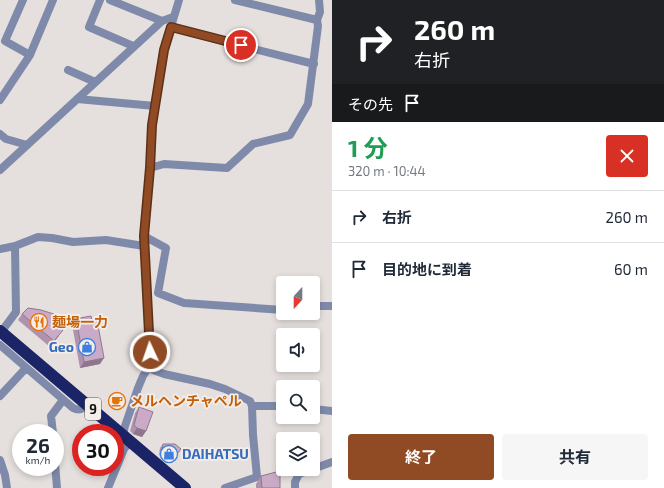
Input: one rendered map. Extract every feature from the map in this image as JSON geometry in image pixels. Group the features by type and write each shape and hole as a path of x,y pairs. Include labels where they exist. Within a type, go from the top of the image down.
{"highway":[{"name":"9","path":"0,332 185,488"}],"street":[{"path":"23,0 5,41 30,55"},
{"path":"0,100 30,55 53,0"},
{"path":"100,0 89,27 133,46"},
{"path":"110,0 162,21"},
{"path":"108,488 127,439 125,426 138,388 148,368 150,352 144,236 152,125 164,50 179,0"},
{"path":"235,0 317,20"},
{"path":"150,168 164,164 227,168 253,144 290,135 308,104 314,64 318,26 317,20 320,12 319,0"},
{"path":"0,170 133,46 162,21 173,17"},
{"path":"171,27 314,64"},
{"path":"68,70 95,82"},
{"path":"77,99 155,106"},
{"path":"0,134 6,139 27,145"},
{"path":"144,236 166,248 158,293 184,303 276,310"},
{"path":"0,249 15,246 38,237 72,242 106,240 144,246"},
{"path":"0,332 16,312 15,246"},
{"path":"320,306 332,306"},
{"path":"0,345 72,408 77,410 88,405"},
{"path":"0,396 26,368"},
{"path":"148,368 164,374 210,384 225,389 250,401 252,406 257,477 225,488"},
{"path":"52,424 52,416 63,400"},
{"path":"252,406 276,406"},
{"path":"320,410 332,411"},
{"path":"0,460 7,488"},
{"path":"295,488 295,482 299,474 332,462"},
{"path":"56,476 57,488"}],"building":[{"path":"28,308 57,315 63,330 54,341 22,314"},
{"path":"91,316 92,321 97,320 104,358 84,362 77,324 81,323 80,318"},
{"path":"139,407 153,412 146,431 137,428 134,425"},
{"path":"163,444 175,444 181,449 173,459 162,451"},
{"path":"276,472 276,476 280,476 280,488 262,488 261,476"}],"place":[{"name":"麺場一力","path":"39,322"},
{"name":"Geo","path":"87,347"},
{"name":"メルヘンチャペル","path":"117,401"},
{"name":"DAIHATSU","path":"169,454"}],"route":[{"path":"150,352 144,236 152,125 164,50 171,27 241,45"}]}
